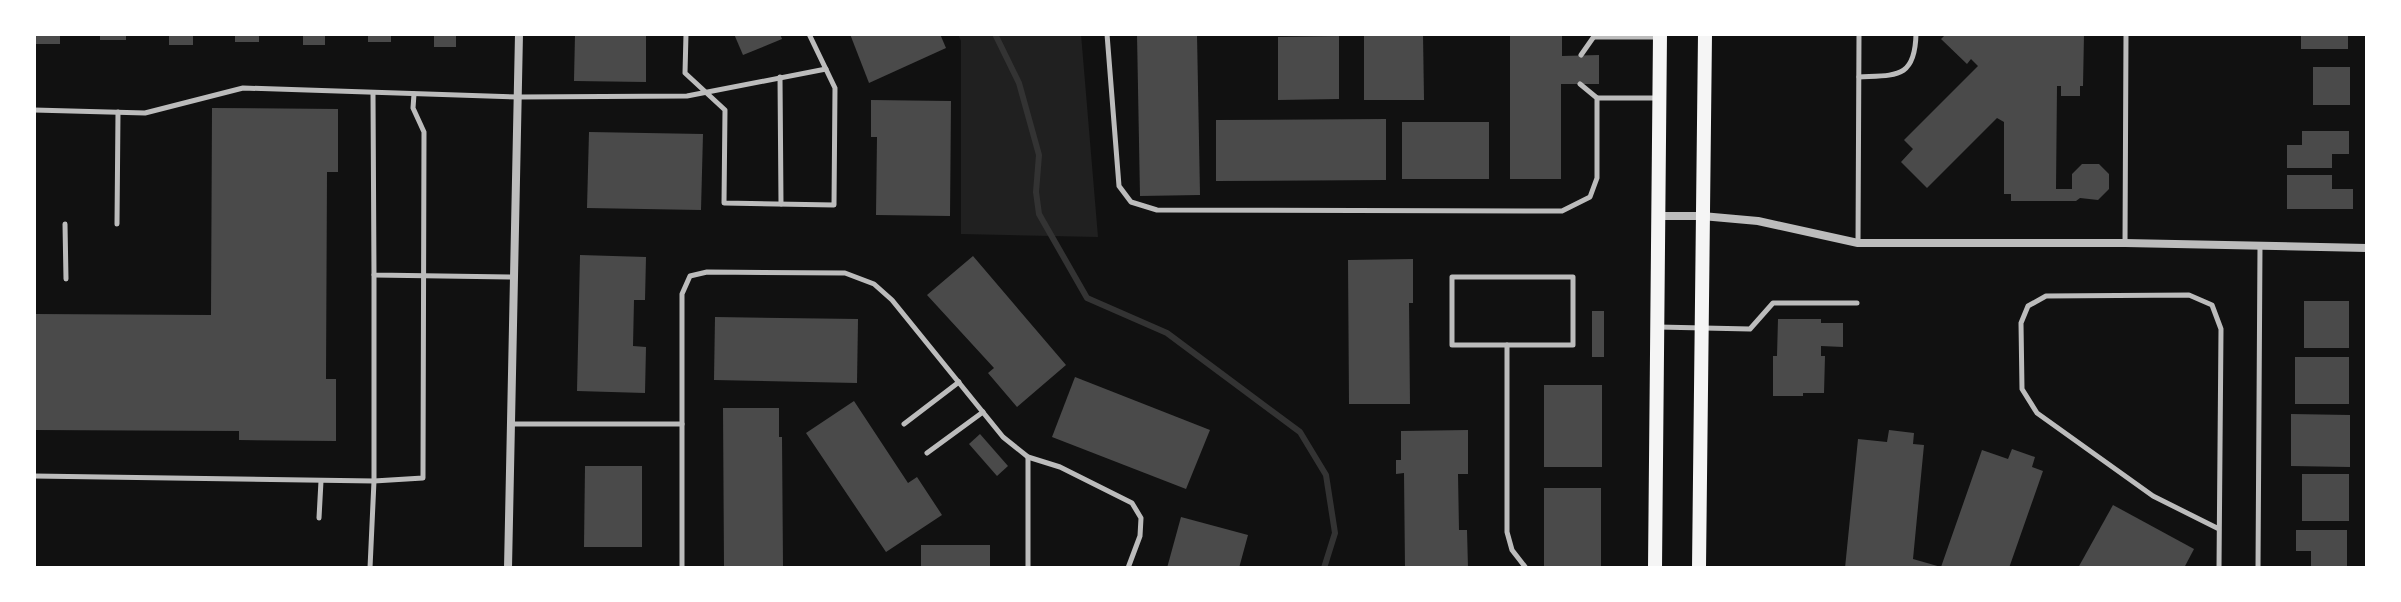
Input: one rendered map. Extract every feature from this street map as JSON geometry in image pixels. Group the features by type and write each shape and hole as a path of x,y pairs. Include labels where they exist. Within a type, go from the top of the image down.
{"main road":[{"path":"1699,568 1705,34"},
{"path":"1655,568 1660,36"}],"street":[{"path":"508,568 519,34"},
{"path":"1658,216 1758,221 1858,243 2125,243 2367,248"}],"lane":[{"path":"686,34 685,73 725,110 724,203 834,205 835,88 809,34"},
{"path":"1107,34 1119,186 1131,202 1157,210 1562,211 1590,197 1597,178 1597,98"},
{"path":"1858,243 1859,34"},
{"path":"1859,77 1905,70 1916,56 1916,34"},
{"path":"2125,243 2126,34"},
{"path":"1581,55 1595,36 1660,36"},
{"path":"34,110 145,113 243,88 519,97 687,96 826,69"},
{"path":"780,77 781,204"},
{"path":"1580,84 1597,98 1659,98"},
{"path":"370,568 374,481 373,93"},
{"path":"34,476 321,481 423,478 424,132 413,108 414,94"},
{"path":"117,224 118,112"},
{"path":"65,224 66,279"},
{"path":"2258,568 2260,246"},
{"path":"682,568 682,294 690,276 707,272 845,273 874,284 892,300 1003,437 1028,457 1060,467 1132,503 1141,518 1140,536 1128,568"},
{"path":"374,275 515,277"},
{"path":"1452,277 1573,277 1573,345 1507,345 1452,345 1452,277"},
{"path":"2219,529 2153,496 2037,413 2022,389 2021,323 2028,306 2046,296 2189,295 2212,305 2221,329 2219,568"},
{"path":"1657,327 1750,329 1773,303 1857,303"},
{"path":"1507,345 1507,532 1512,550 1526,568"},
{"path":"904,424 959,382"},
{"path":"927,453 983,412"},
{"path":"510,424 682,424"},
{"path":"1028,457 1028,568"},
{"path":"319,518 321,481"}],"shaded area":[{"path":"958,34 1081,34 1098,237 961,234 961,41"}],"building":[{"path":"36,34 60,34 60,44 36,44"},
{"path":"100,34 126,34 126,40 100,40"},
{"path":"169,34 193,34 193,45 169,45"},
{"path":"235,34 259,34 259,42 235,42"},
{"path":"303,34 325,34 325,45 303,45"},
{"path":"368,34 391,34 391,42 368,42"},
{"path":"434,34 456,34 456,47 434,47"},
{"path":"575,34 646,34 646,82 574,81"},
{"path":"734,34 780,34 782,39 743,55"},
{"path":"850,34 940,34 946,48 869,83"},
{"path":"1137,34 1197,34 1200,195 1140,196"},
{"path":"1364,34 1423,34 1424,100 1364,100"},
{"path":"1510,34 1562,34 1562,56 1599,55 1599,84 1561,84 1561,179 1510,179"},
{"path":"1946,34 2084,34 2080,96 2061,96 2061,86 2057,86 2056,189 2072,189 2072,174 2082,164 2099,164 2109,174 2109,189 2098,200 2011,201 2011,194 2004,194 2004,122 1997,118 1927,188 1901,162 1913,149 1904,140 1978,66 1971,59 1967,64 1941,39"},
{"path":"2301,34 2348,34 2348,49 2301,49"},
{"path":"1339,36 1339,99 1278,100 1278,37"},
{"path":"2313,67 2350,67 2350,105 2313,105"},
{"path":"871,100 951,101 950,216 876,215 877,137 871,137"},
{"path":"212,108 338,109 338,172 327,172 326,379 336,379 336,441 239,440 239,431 34,430 34,314 211,315"},
{"path":"1386,119 1386,180 1216,181 1216,120"},
{"path":"1402,122 1489,122 1489,179 1402,179"},
{"path":"2302,131 2349,131 2349,154 2332,154 2332,168 2287,168 2287,145 2302,145"},
{"path":"589,132 703,134 701,210 587,208"},
{"path":"2287,175 2332,175 2332,189 2353,189 2353,209 2287,209"},
{"path":"580,255 646,257 645,300 634,300 633,346 646,347 645,393 577,391"},
{"path":"973,256 1066,365 1017,407 988,373 994,368 927,295"},
{"path":"1413,259 1413,303 1409,303 1410,404 1349,404 1348,260"},
{"path":"2304,301 2349,301 2349,348 2304,348"},
{"path":"1592,311 1604,311 1604,357 1592,357"},
{"path":"715,317 858,319 857,383 714,380"},
{"path":"1778,319 1821,319 1821,323 1843,323 1843,347 1821,346 1821,356 1825,356 1824,393 1773,396 1773,356 1777,356"},
{"path":"2295,357 2349,357 2349,404 2295,404"},
{"path":"1075,377 1210,430 1186,489 1052,437"},
{"path":"1544,385 1602,385 1602,467 1544,467"},
{"path":"854,401 908,483 917,477 942,515 886,552 806,433"},
{"path":"723,408 779,408 783,566 724,566"},
{"path":"2291,414 2350,415 2350,467 2291,466"},
{"path":"1468,430 1468,474 1458,474 1459,530 1467,530 1468,568 1405,568 1404,473 1396,474 1396,460 1401,460 1401,431"},
{"path":"1889,430 1914,433 1913,444 1924,445 1913,559 1941,567 1982,450 2008,459 2012,449 2035,457 2032,467 2043,471 2009,568 1845,568 1858,439 1887,442"},
{"path":"980,434 1008,466 997,476 969,444"},
{"path":"585,466 642,466 642,547 584,547"},
{"path":"2302,474 2349,474 2349,521 2302,521"},
{"path":"1544,488 1601,488 1601,568 1544,568"},
{"path":"2113,505 2194,549 2184,568 2078,568"},
{"path":"1181,517 1248,535 1239,568 1167,568"},
{"path":"2296,530 2347,530 2347,568 2311,568 2311,551 2296,551"},
{"path":"921,545 990,545 990,568 921,568"}],"waterway":[{"path":"995,34 1019,83 1039,155 1036,192 1039,214 1087,298 1167,333 1300,432 1326,475 1335,533 1324,568"}]}
